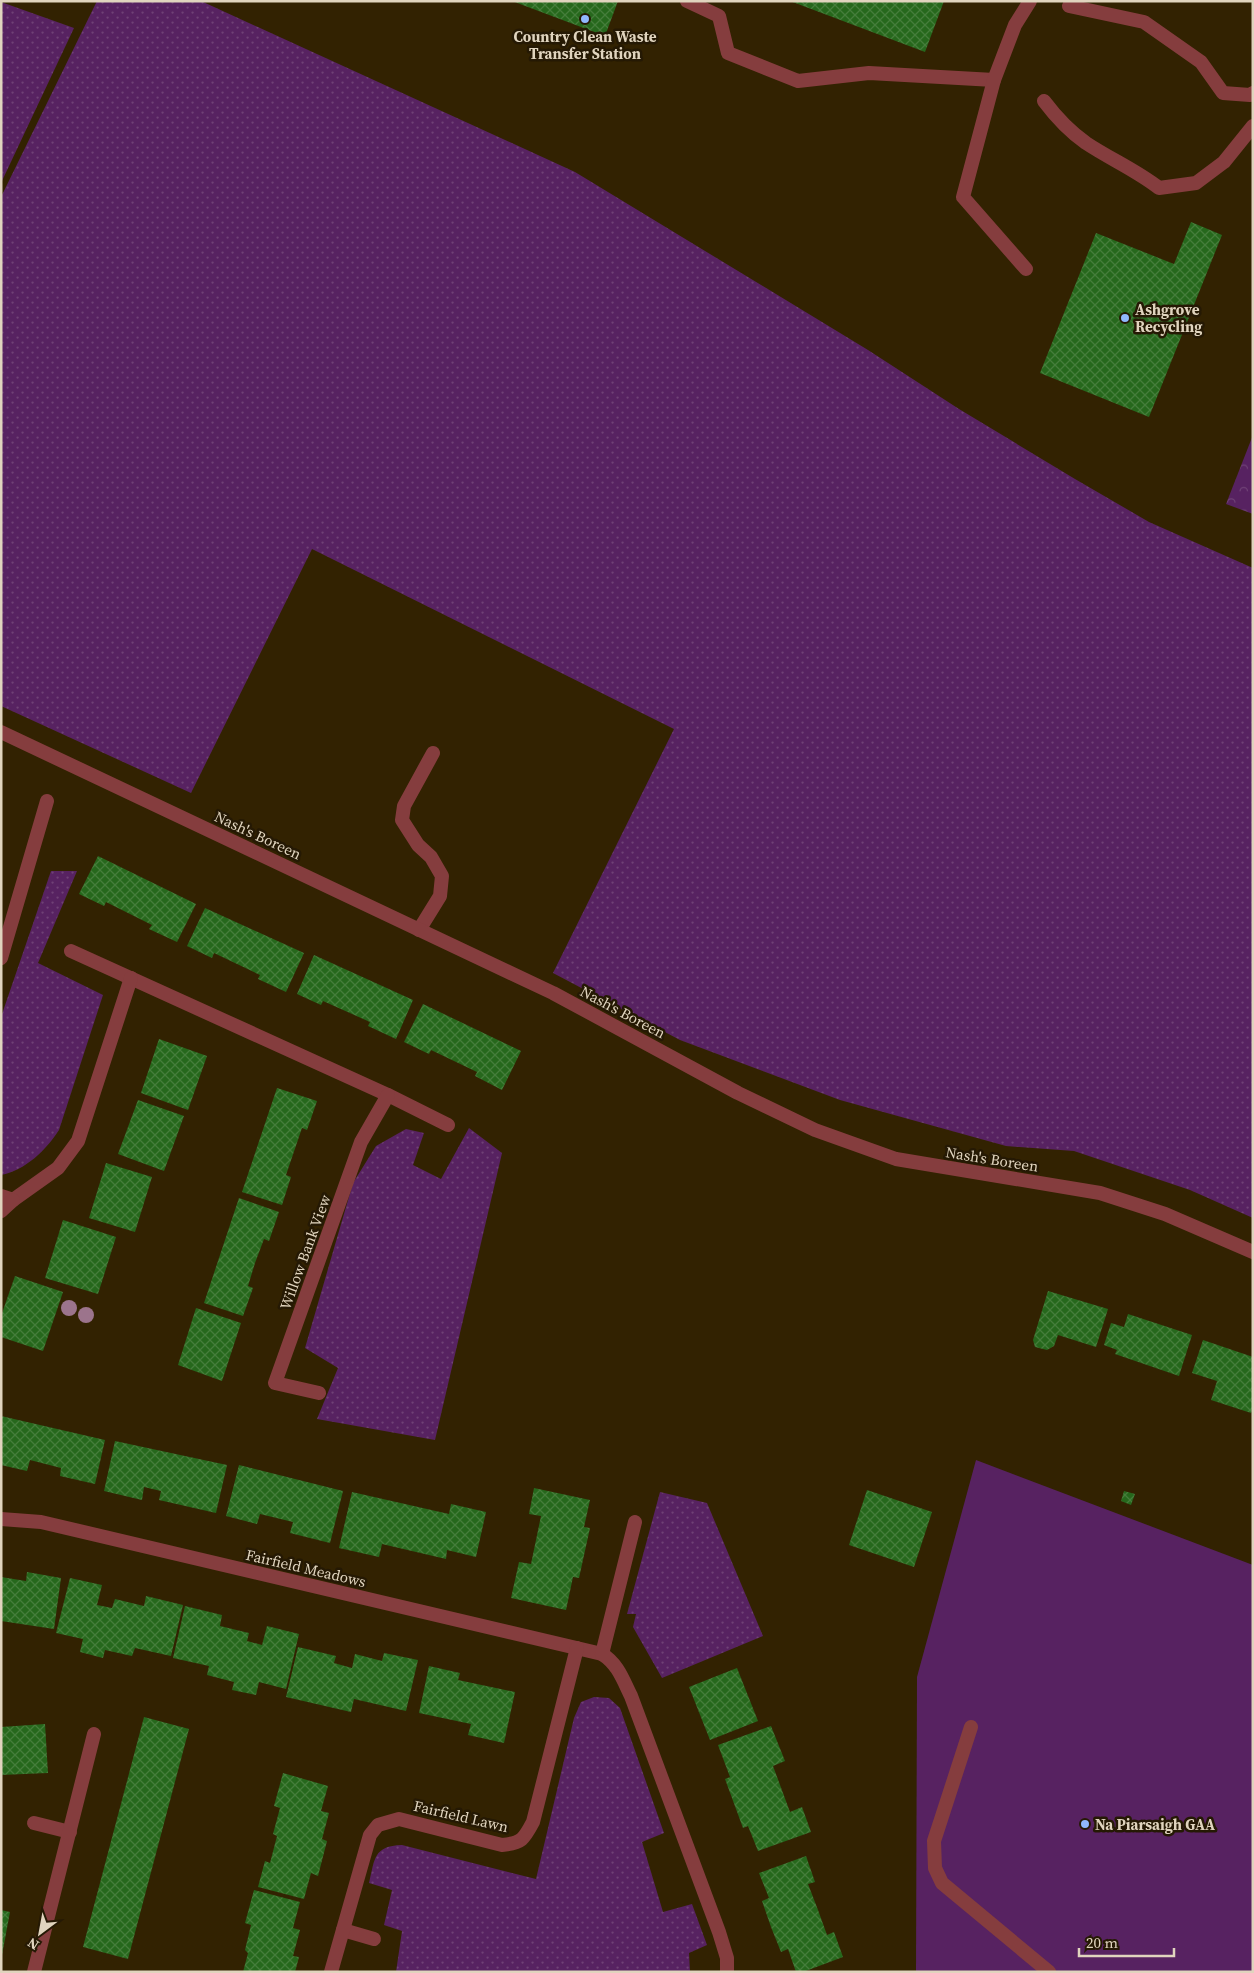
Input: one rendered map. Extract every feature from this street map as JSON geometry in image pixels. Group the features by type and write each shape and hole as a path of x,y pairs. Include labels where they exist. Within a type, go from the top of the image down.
{"street":[{"path":"687,1 719,16 728,52 798,81 869,73 994,80"},
{"path":"1026,269 963,197 994,80 1015,25 1030,1"},
{"path":"1069,6 1144,22 1201,62 1223,93 1250,95 1253,93"},
{"path":"1044,102 1060,121 1086,142 1139,173 1159,188 1196,183 1224,162 1253,126"},
{"name":"Nash's Boreen","path":"1,732 553,993 738,1093 815,1130 896,1159 1100,1193 1165,1214 1253,1252"},
{"path":"420,930 440,896 442,876 431,857 418,845 402,820 404,806 433,753"},
{"path":"1,958 48,801"},
{"path":"71,951 388,1095 448,1125"},
{"path":"1,1211 7,1198 58,1168 78,1141 131,978"},
{"name":"Willow Bank View","path":"319,1393 275,1382 361,1142 388,1095"},
{"name":"Fairfield Meadows","path":"1,1519 41,1522 602,1654"},
{"path":"635,1522 602,1654 611,1660 619,1670 631,1696 719,1932 727,1958 727,1972"},
{"name":"Fairfield Lawn","path":"331,1972 370,1835 378,1824 399,1819 502,1845 515,1844 525,1838 533,1822 577,1648"},
{"path":"971,1727 934,1841 935,1868 942,1883 1049,1972"},
{"path":"34,1972 94,1734"},
{"path":"34,1823 70,1832"},
{"path":"343,1930 374,1939"}],"green space":[{"path":"97,1 201,1 575,172 868,350 959,409 1075,479 1149,522 1253,568 1253,1218 1190,1190 1074,1151 1006,1146 840,1100 680,1040 553,973 674,729 312,549 191,793 1,706 1,197"},
{"path":"1,2 74,28 1,183"},
{"path":"1253,435 1253,514 1226,504"},
{"path":"51,871 77,871 38,963 103,995 59,1130 42,1152 27,1164 1,1175 1,1017"},
{"path":"469,1128 502,1153 435,1440 317,1419 338,1368 305,1348 353,1183 376,1146 406,1129 424,1133 413,1165 441,1179"},
{"name":"Na Piarsaigh GAA","path":"976,1460 1253,1565 1253,1972 916,1972 917,1677"},
{"path":"660,1492 707,1503 763,1636 662,1678 633,1627 636,1614 627,1614"},
{"path":"594,1697 609,1698 620,1708 664,1833 642,1842 663,1912 692,1904 707,1945 689,1953 690,1972 396,1972 402,1931 384,1925 392,1890 369,1883 377,1855 385,1848 402,1845 536,1879 574,1718 581,1702"}],"building":[{"name":"Country Clean Waste Transfer Station","path":"512,1 618,1 605,36"},
{"path":"790,1 944,1 925,52"},
{"name":"Ashgrove Recycling","path":"1191,222 1222,235 1149,417 1040,373 1096,233 1174,264"},
{"path":"98,856 196,904 177,942 149,929 152,925 106,902 104,906 79,894"},
{"path":"205,908 304,953 286,992 258,979 260,975 214,953 212,958 187,946"},
{"path":"314,955 413,1000 396,1039 368,1026 370,1022 323,1001 321,1005 297,994"},
{"path":"423,1004 521,1051 502,1090 475,1076 477,1072 431,1050 429,1054 404,1042"},
{"path":"159,1039 207,1056 188,1110 141,1093"},
{"path":"277,1088 317,1101 307,1130 302,1128 286,1175 291,1177 282,1205 242,1192"},
{"path":"138,1100 184,1116 164,1171 118,1154"},
{"path":"106,1163 152,1177 135,1232 89,1218"},
{"path":"239,1198 279,1212 269,1241 264,1239 255,1263 248,1286 253,1288 243,1316 204,1303"},
{"path":"63,1220 116,1237 98,1294 45,1278"},
{"path":"15,1276 63,1292 43,1351 1,1337 1,1316"},
{"path":"1048,1291 1108,1309 1096,1347 1058,1335 1054,1346 1047,1350 1035,1347 1033,1340"},
{"path":"196,1308 241,1323 222,1381 178,1365"},
{"path":"1128,1314 1192,1335 1179,1376 1115,1354 1117,1350 1104,1345 1111,1323 1124,1327"},
{"path":"1203,1340 1253,1357 1253,1408 1251,1413 1211,1400 1217,1381 1192,1373"},
{"path":"1,1416 105,1440 95,1484 60,1476 61,1468 30,1460 27,1471 1,1465"},
{"path":"115,1441 227,1465 216,1513 159,1500 161,1491 144,1487 142,1500 104,1491"},
{"path":"239,1465 343,1491 330,1543 290,1533 293,1522 260,1514 257,1524 226,1516"},
{"path":"534,1488 590,1500 584,1527 590,1528 579,1578 573,1577 566,1610 511,1598 519,1562 531,1564 541,1516 529,1514"},
{"path":"867,1490 932,1512 914,1567 849,1545"},
{"path":"1124,1491 1135,1494 1131,1505 1121,1501"},
{"path":"352,1492 449,1514 451,1504 486,1512 476,1557 447,1550 446,1559 382,1544 379,1557 339,1548"},
{"path":"27,1572 61,1578 54,1629 1,1621 1,1577 26,1581"},
{"path":"70,1578 102,1585 97,1605 112,1608 115,1599 144,1606 146,1596 183,1605 171,1656 135,1648 132,1656 105,1650 103,1658 80,1652 83,1639 56,1633"},
{"path":"185,1606 222,1615 220,1626 249,1633 247,1641 262,1645 267,1626 299,1634 286,1689 259,1682 256,1695 232,1690 234,1682 207,1675 209,1666 173,1658"},
{"path":"298,1647 336,1656 334,1663 352,1668 355,1654 382,1661 384,1653 418,1660 406,1711 354,1699 351,1712 286,1697"},
{"path":"429,1666 460,1673 458,1680 515,1692 504,1743 468,1735 471,1724 419,1713"},
{"path":"737,1668 758,1721 710,1740 689,1687"},
{"path":"144,1717 189,1729 128,1959 83,1947"},
{"path":"45,1724 48,1773 1,1775 1,1727"},
{"path":"771,1726 785,1761 773,1766 790,1812 802,1807 811,1832 758,1851 748,1826 743,1828 725,1779 730,1777 718,1745"},
{"path":"283,1773 328,1786 321,1811 329,1813 322,1839 327,1841 318,1876 311,1873 304,1899 258,1887 265,1861 270,1863 277,1836 273,1834 280,1808 274,1806"},
{"path":"806,1856 815,1882 808,1884 827,1935 834,1932 843,1957 803,1972 796,1972 788,1949 781,1952 771,1927 762,1901 769,1898 759,1873"},
{"path":"254,1890 300,1902 293,1928 300,1930 293,1956 299,1957 295,1972 243,1972 248,1953 245,1950 251,1925 245,1923"},
{"path":"1,1910 10,1912 2,1955 1,1955"}],"place":[{"name":"Country Clean Waste Transfer Station","path":"585,19"},
{"name":"Ashgrove Recycling","path":"1125,318"},
{"name":"Na Piarsaigh GAA","path":"1085,1824"}]}
